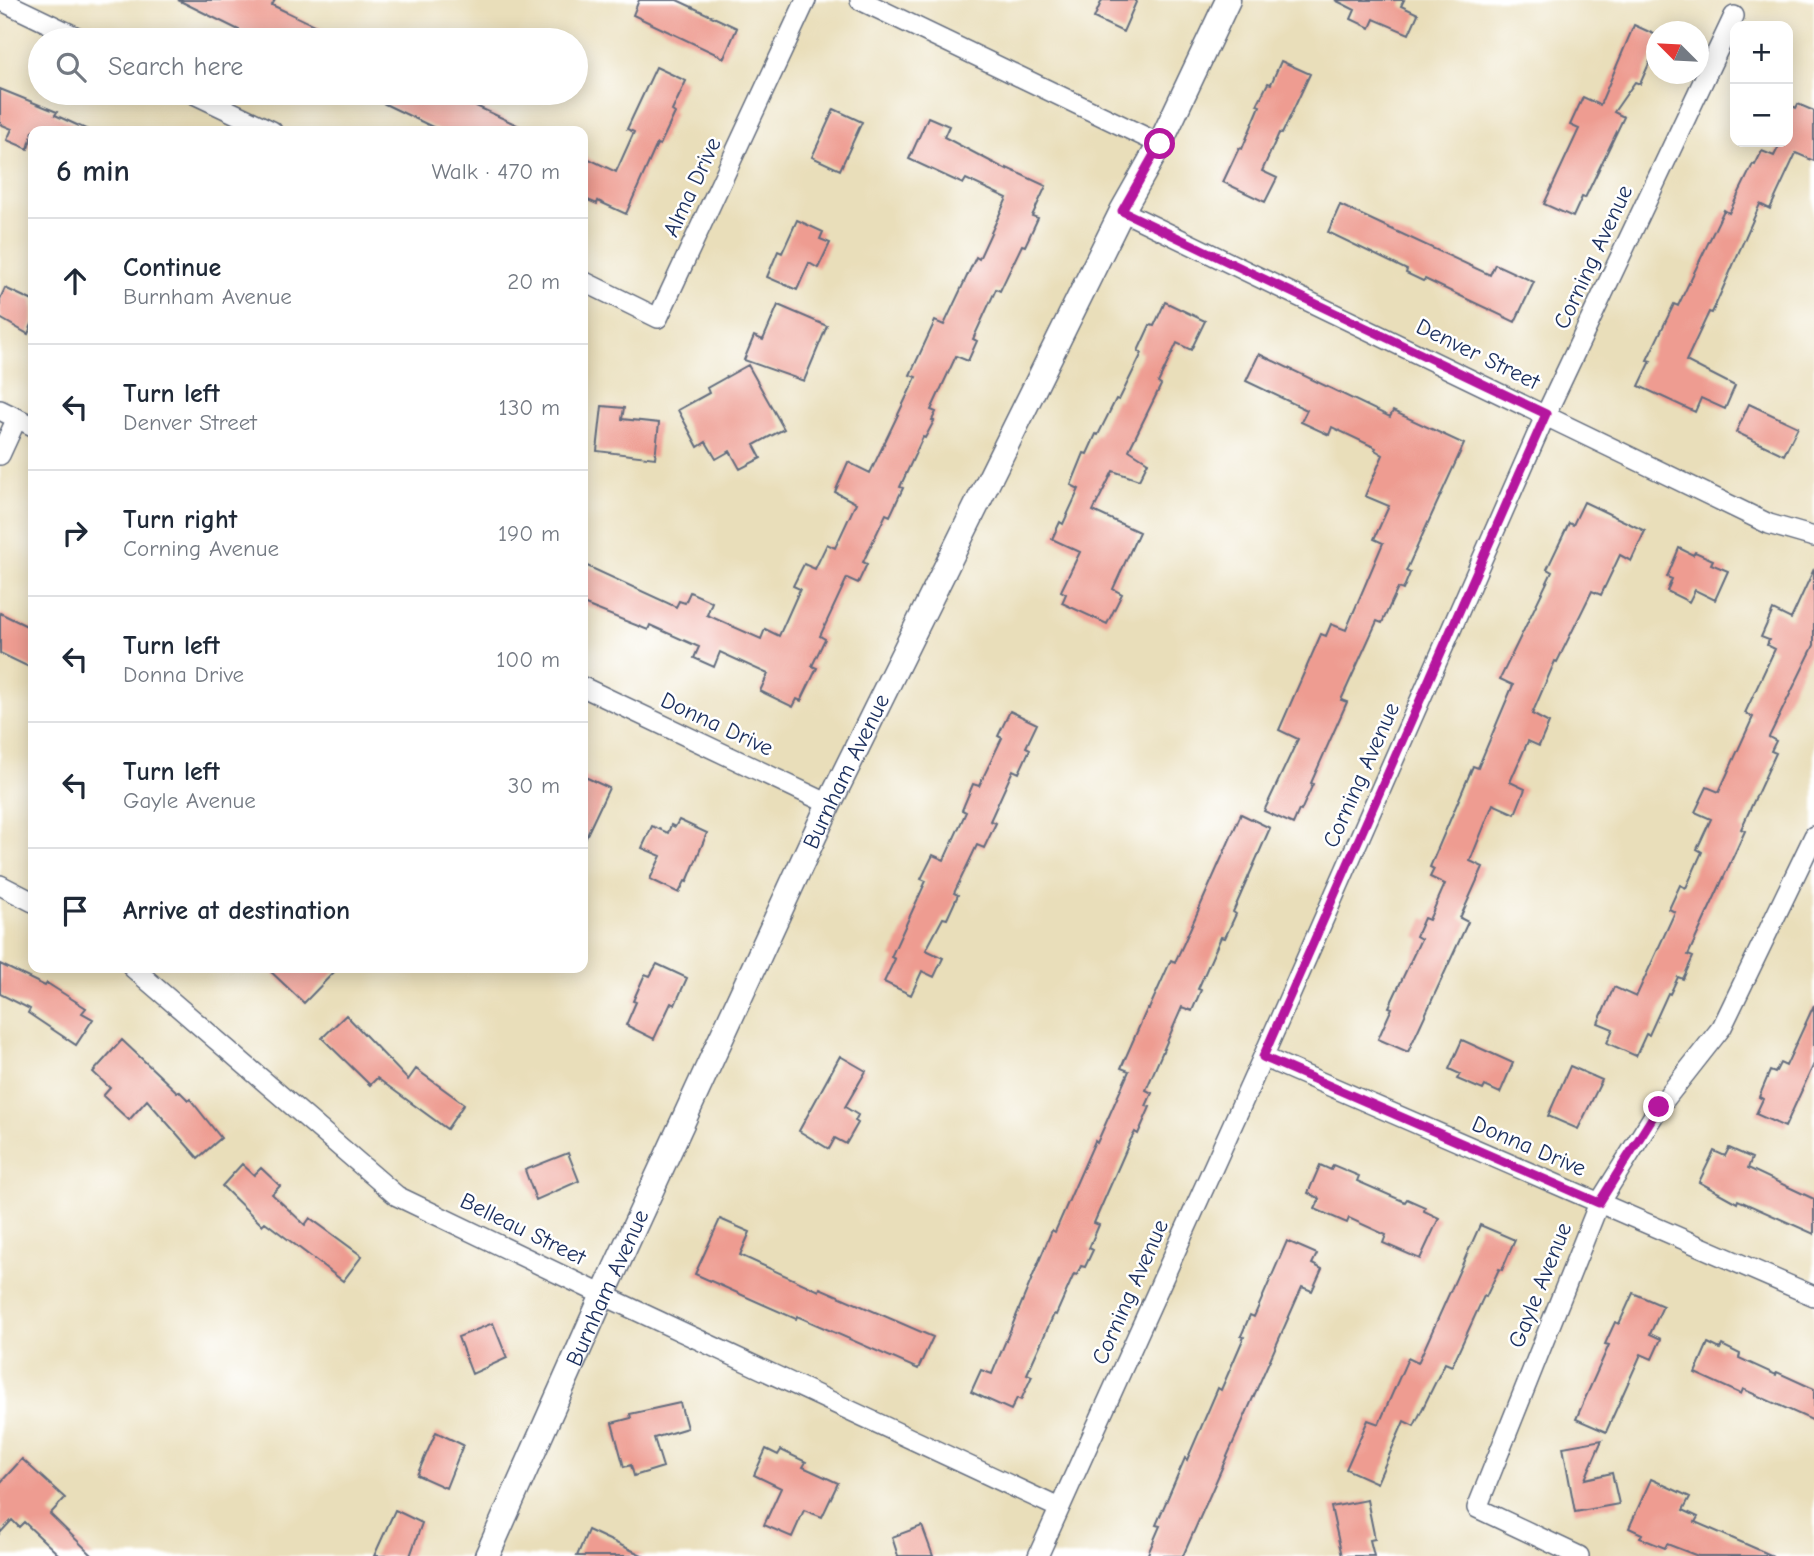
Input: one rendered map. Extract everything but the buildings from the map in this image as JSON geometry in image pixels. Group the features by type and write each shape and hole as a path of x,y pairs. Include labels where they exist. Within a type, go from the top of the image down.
{"street":[{"path":"0,0 58,28"},
{"name":"Alma Drive","path":"588,283 659,318 806,0"},
{"path":"860,0 1160,144"},
{"name":"Burnham Avenue","path":"487,1556 603,1295 829,804 1122,211 1160,144 1228,0"},
{"name":"Corning Avenue","path":"1038,1556 1263,1057 1546,414 1734,16"},
{"path":"217,105 261,126"},
{"name":"Denver Street","path":"1122,211 1769,524 1814,537"},
{"path":"0,455 17,418"},
{"name":"Donna Drive","path":"588,689 829,804"},
{"name":"Gayle Avenue","path":"1579,1556 1477,1508 1599,1203 1659,1107 1722,1027 1814,836"},
{"path":"0,885 28,899"},
{"name":"Belleau Street","path":"138,973 397,1196 1059,1507"},
{"name":"Donna Drive","path":"1263,1057 1814,1296"}],"route":[{"path":"1160,144 1122,211 1546,414 1263,1057 1599,1203 1659,1107"}]}
